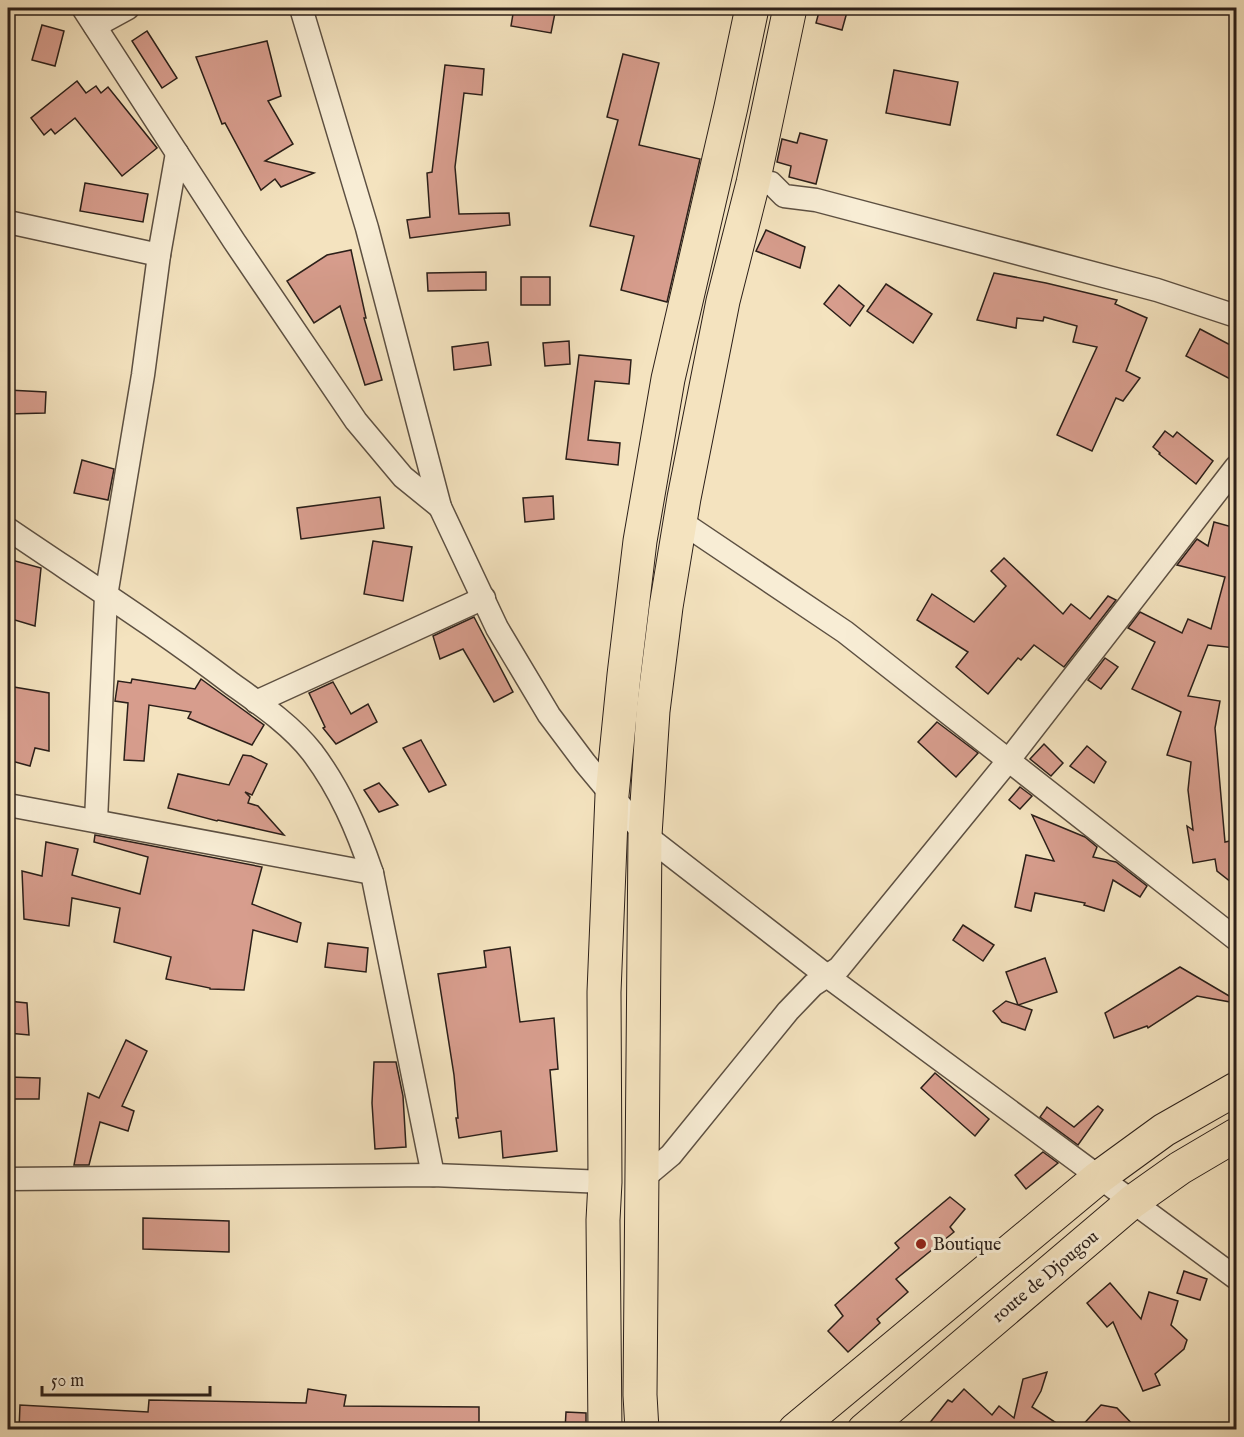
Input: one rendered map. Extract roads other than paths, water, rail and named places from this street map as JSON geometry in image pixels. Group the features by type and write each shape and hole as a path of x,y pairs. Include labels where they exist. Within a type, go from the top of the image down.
{"main road":[{"path":"605,1430 604,992 612,795 640,541 666,390 752,8"},
{"path":"642,1430 639,1395 640,1181 645,835 653,711 680,521 723,301 753,183 790,8"},
{"path":"795,1430 1098,1178 1164,1130 1236,1089"},
{"name":"route de Djougou","path":"864,1430 908,1390 1132,1202 1180,1168 1236,1135"}],"street":[{"path":"129,8 89,17 240,251 356,421 403,477 440,507"},
{"path":"301,8 367,228 440,507 497,628 549,716 585,764 645,835 827,976 1236,1278"},
{"path":"96,821 106,596 177,153"},
{"path":"753,183 771,183 783,196 816,200 1157,290 1236,316"},
{"path":"8,222 159,255"},
{"path":"640,1181 670,1155 788,1011 813,985 838,968 1008,761 1236,467"},
{"path":"680,521 845,632 1236,939"},
{"path":"8,529 204,663 278,719 310,750 338,789 357,828 372,873 433,1175"},
{"path":"256,702 484,598"},
{"path":"8,804 372,873"},
{"path":"8,1179 433,1175 605,1182"}],"place":[{"name":"Boutique","path":"921,1244"}]}
